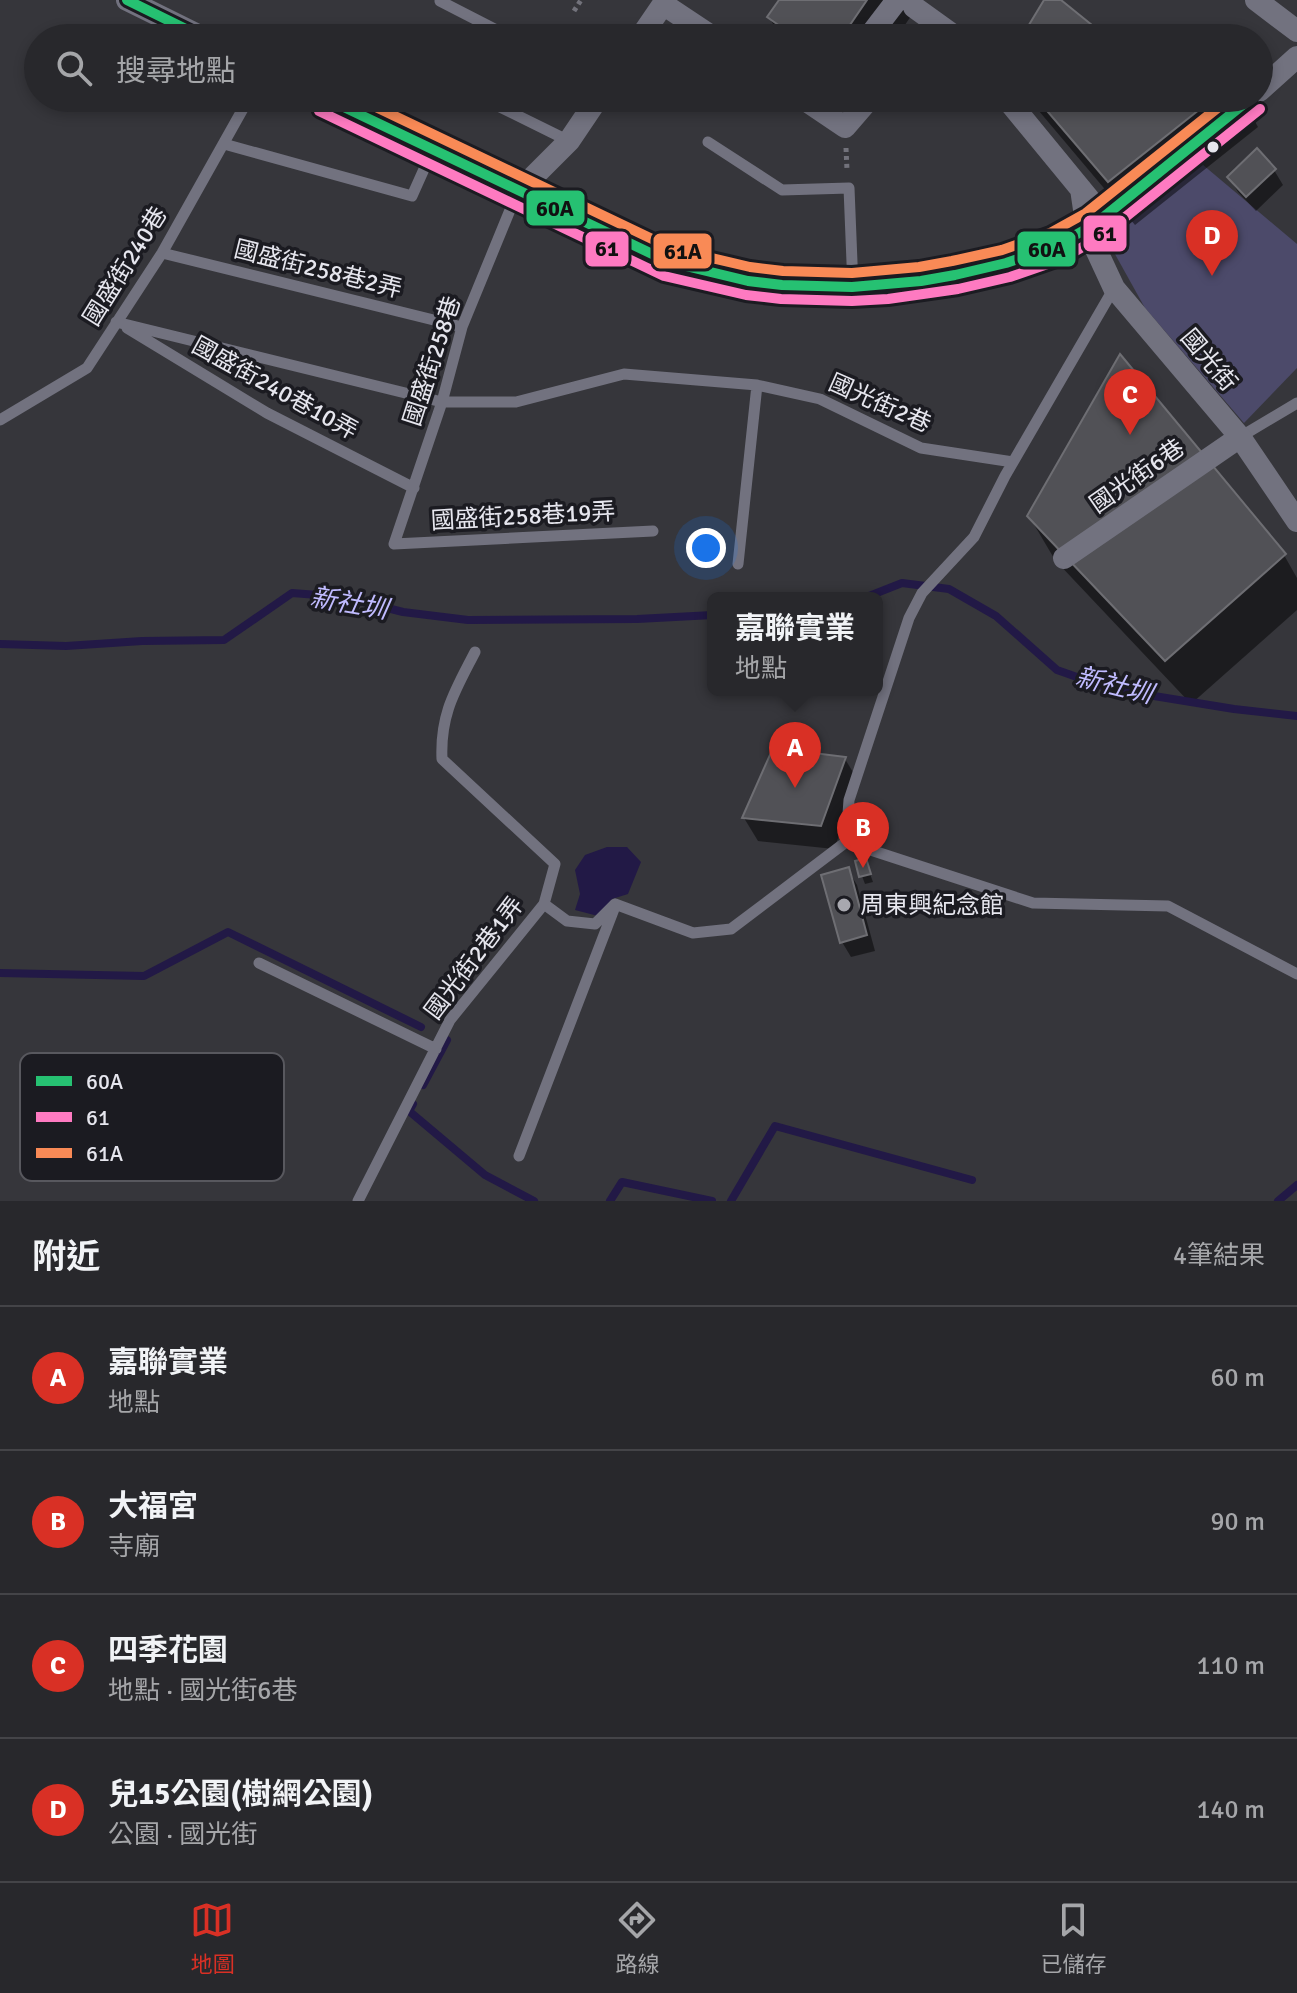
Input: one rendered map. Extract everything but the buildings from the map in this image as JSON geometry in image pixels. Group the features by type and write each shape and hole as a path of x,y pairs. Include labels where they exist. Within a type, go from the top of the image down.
{"street":[{"path":"127,0 176,24"},
{"path":"1256,0 1297,31"},
{"path":"650,24 665,2 695,24"},
{"path":"884,24 908,2 936,24"},
{"path":"1273,78 1297,57"},
{"path":"355,112 517,193 678,266 767,285 853,287 923,282 1040,252 1095,222 1197,146 1235,112"},
{"path":"517,193 569,141 589,112"},
{"path":"827,112 845,127 858,112"},
{"name":"國光街","path":"1018,112 1081,189 1095,222 1114,288 1240,437 1297,521"},
{"name":"國光街6巷","path":"1064,558 1240,437"}],"lane":[{"path":"440,1 485,24"},
{"name":"國盛街240巷","path":"0,420 87,368 162,253 241,112"},
{"path":"510,112 569,141"},
{"path":"708,142 782,190 849,188 853,287"},
{"path":"224,144 412,196 433,149"},
{"name":"國盛街258巷","path":"394,544 442,402 462,327 517,193"},
{"name":"國盛街258巷2弄","path":"162,253 462,327"},
{"path":"883,693 900,639 922,593 974,537 1013,462 1114,288"},
{"name":"國光街2巷","path":"116,322 442,402 516,402 624,374 757,385 820,399 921,448 1013,462"},
{"name":"國盛街240巷10弄","path":"116,322 267,413 414,488"},
{"path":"738,564 757,385"},
{"path":"1240,437 1297,403"},
{"name":"國盛街258巷19弄","path":"394,544 653,531"},
{"path":"475,652 454,691 441,731 442,759 555,864 544,904"},
{"path":"519,1156 615,904 693,933 731,929 846,842 849,800 882,696"},
{"path":"846,842 1033,903 1168,906 1297,974"},
{"name":"國光街2巷1弄","path":"358,1201 450,1020 544,904 567,921 595,924 615,904"},
{"path":"259,963 436,1049"}],"path":[{"path":"574,11 581,0"},
{"path":"845,127 849,188"}],"shaded area":[{"path":"1196,159 1297,244 1297,368 1244,423 1145,308 1101,229"},
{"path":"607,847 627,847 641,862 628,894 612,899 598,916 575,910 580,894 575,870 585,855"}],"waterway":[{"name":"新社圳","path":"879,592 902,583 949,589 996,616 1057,670 1111,689 1297,716"},
{"name":"新社圳","path":"0,644 66,646 224,640 292,593 344,597 403,612 468,620 707,615"},
{"path":"0,973 144,976 228,932 421,1027"},
{"path":"423,1085 447,1040"},
{"path":"413,1104 409,1111 485,1175 534,1201"},
{"path":"731,1201 775,1126 972,1180"},
{"path":"610,1201 622,1182 712,1201"},
{"name":"新社圳","path":"1278,1201 1297,1185"}],"transit line":[{"name":"60A","path":"127,0 176,24"},
{"name":"61","path":"321,112 664,276 746,295 852,301 958,289 1010,277 1062,259 1103,235 1256,112"},
{"name":"60A","path":"354,112 669,262 748,281 852,287 955,275 1006,263 1056,246 1095,224 1234,112"},
{"name":"61A","path":"386,112 673,249 750,267 852,273 952,261 1002,250 1050,233 1086,213 1212,112"}],"place":[{"name":"兒15公園(樹網公園)","path":"1212,276"},
{"name":"四季花園","path":"1130,435"},
{"name":"嘉聯實業","path":"795,788"},
{"name":"大福宮","path":"863,868"},
{"name":"周東興紀念館","path":"844,905"}]}
